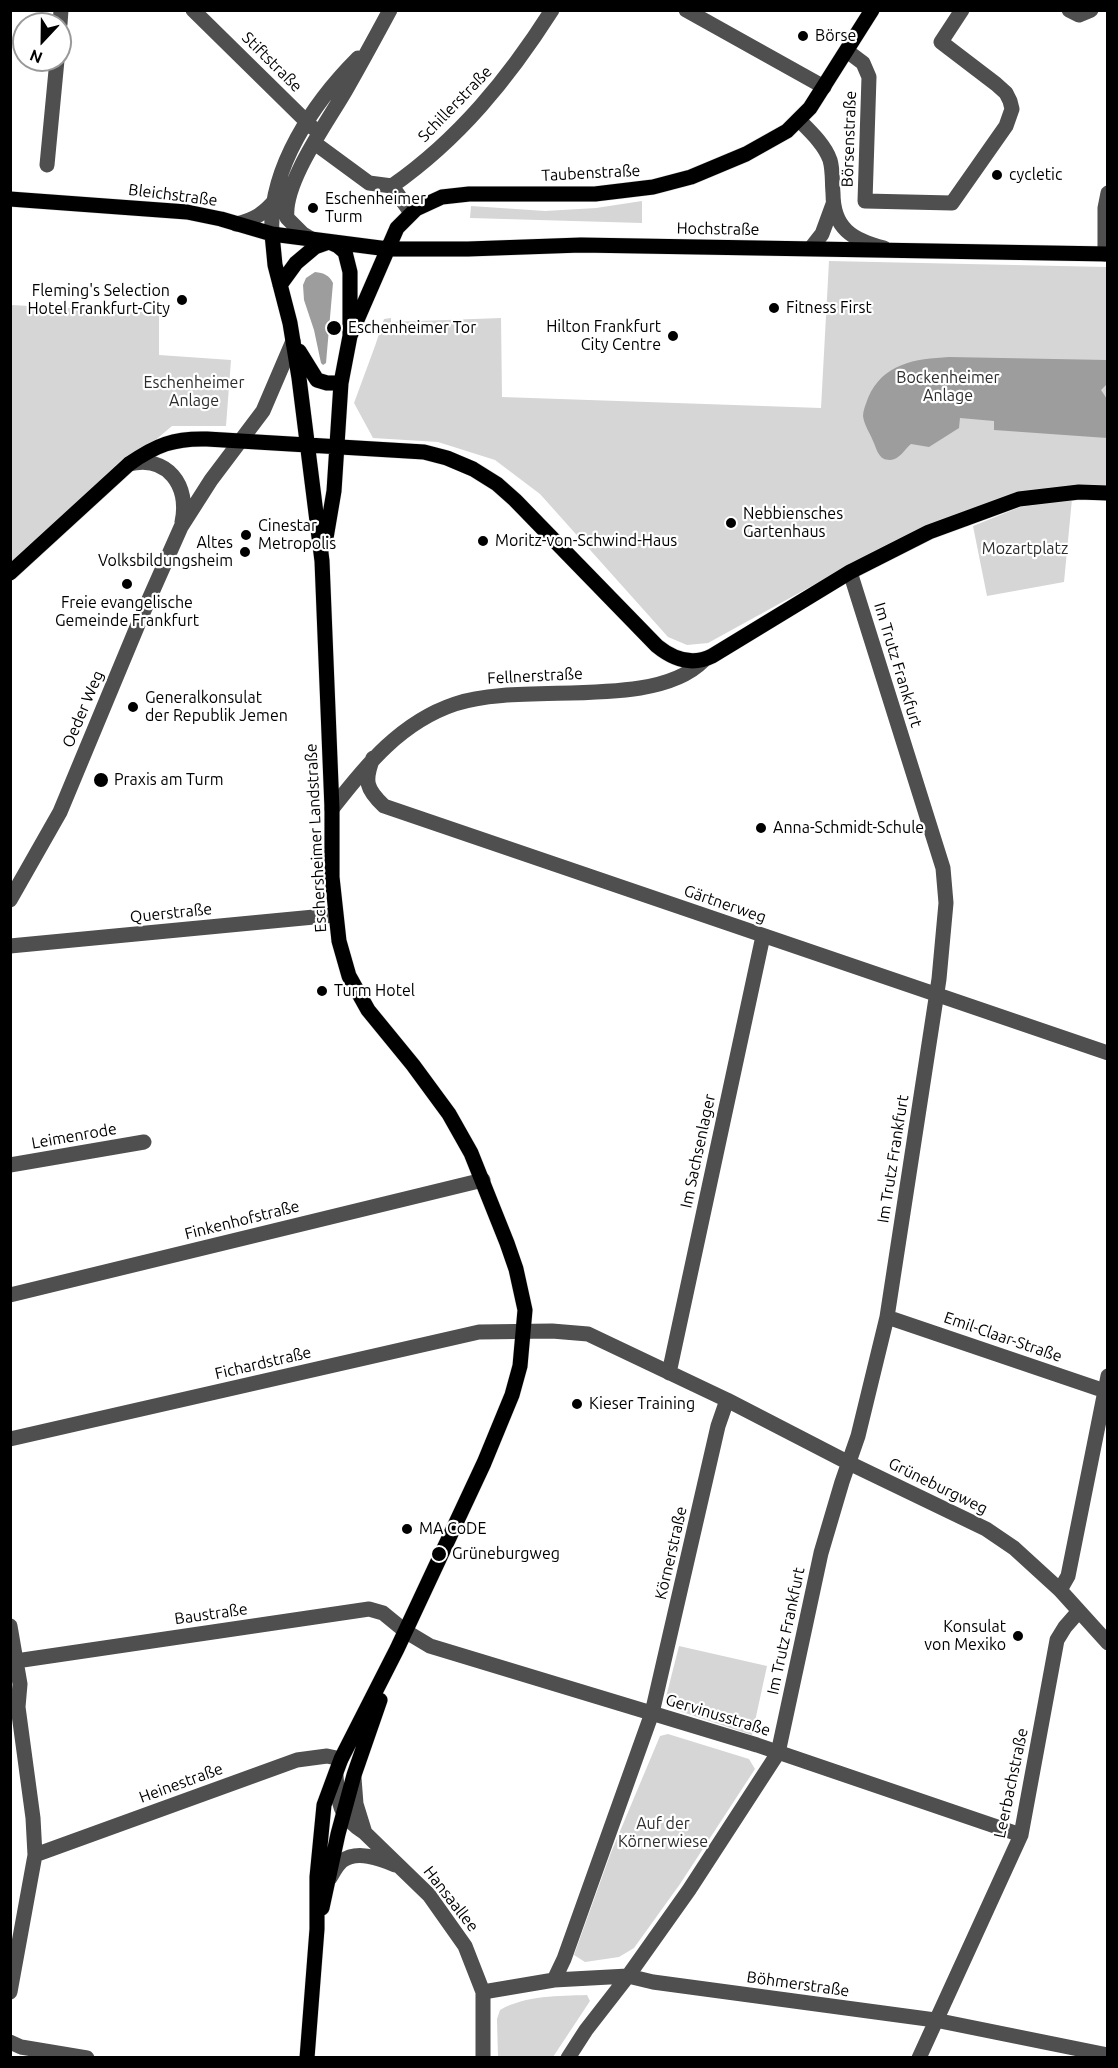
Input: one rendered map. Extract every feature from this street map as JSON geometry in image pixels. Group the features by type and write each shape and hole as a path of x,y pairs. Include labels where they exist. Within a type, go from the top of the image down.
{"main road":[{"name":"Börsenstraße","path":"824,87 872,10"},
{"name":"Taubenstraße","path":"388,249 397,228 411,213 442,198 469,194 595,194 653,187 691,177 746,154 787,131 799,120 824,87"},
{"name":"Bleichstraße","path":"10,199 187,212 272,234 329,242"},
{"path":"272,234 272,247 293,341 309,444"},
{"name":"Hochstraße","path":"329,242 388,249 581,245 1106,254"},
{"path":"280,285 304,255 315,247 329,242 345,252 349,263 350,336 341,383 336,446"},
{"path":"350,336 388,249"},
{"path":"293,341 313,377 327,383 341,383"},
{"path":"10,573 129,464 155,447 173,441 193,439 241,441 424,452 447,458 480,473 497,484 665,653 683,660 703,661 850,572 929,532 1019,499 1079,492 1107,494"},
{"name":"Eschersheimer Landstraße","path":"307,2058 323,1811 341,1759 397,1649 484,1463 512,1395 520,1366 525,1310 516,1269 471,1153 449,1114 368,1010 350,976 339,941 332,877 332,809 322,561 309,444"},
{"name":"Eschersheimer Landstraße","path":"322,561 334,491 336,446"},
{"name":"Eschersheimer Landstraße","path":"316,1929 354,1775 397,1649"}],"street":[{"name":"Stiftstraße","path":"194,10 313,127 317,145"},
{"path":"313,240 287,218 286,211 294,182 317,145 390,10"},
{"name":"Schillerstraße","path":"392,186 439,149 488,101 522,57 552,10"},
{"path":"686,10 824,87"},
{"path":"1069,10 1079,15 1091,10"},
{"name":"Börsenstraße","path":"847,51 863,63 869,77 865,201 952,203 1006,126 1012,109 1010,101 1001,89 941,42 958,17"},
{"path":"272,234 273,214 283,167 306,121 345,71 369,47"},
{"path":"47,165 56,72"},
{"name":"Börsenstraße","path":"799,120 830,159 833,204 839,223 850,234 869,244 889,249"},
{"path":"317,145 369,183 392,186 411,213"},
{"path":"1106,254 1107,193"},
{"path":"236,224 254,218 267,210 276,199"},
{"name":"Börsenstraße","path":"811,248 822,234 833,204"},
{"path":"241,441 267,405 293,341"},
{"name":"Oeder Weg","path":"10,900 60,812 181,528 211,480 241,441"},
{"name":"Oeder Weg","path":"129,464 149,462 166,469 173,476 178,483 184,502 181,528"},
{"name":"Im Trutz Frankfurt","path":"778,1753 821,1553 858,1436 886,1317 936,995 946,903 943,868 850,572"},
{"name":"Fellnerstraße","path":"332,809 373,758 410,725 454,704 483,696 639,688 672,679 695,669 703,661"},
{"name":"Gärtnerweg","path":"373,758 367,776 369,788 384,806 1107,1053"},
{"name":"Querstraße","path":"10,946 335,915"},
{"name":"Im Sachsenlager","path":"669,1373 763,936"},
{"name":"Leimenrode","path":"10,1165 144,1142"},
{"name":"Finkenhofstraße","path":"10,1295 483,1180"},
{"name":"Emil-Claar-Straße","path":"886,1317 1107,1386"},
{"name":"Grüneburgweg","path":"524,1331 588,1334 727,1400 849,1463 986,1529 1014,1548 1060,1590 1107,1643"},
{"name":"Fichardstraße","path":"10,1439 478,1332 524,1331"},
{"path":"1060,1590 1068,1576 1107,1386"},
{"name":"Körnerstraße","path":"652,1713 718,1426 727,1400"},
{"name":"Baustraße","path":"16,1661 369,1609 383,1613 405,1631"},
{"name":"Leerbachstraße","path":"919,2058 1021,1835 1057,1640 1065,1627 1080,1611"},
{"path":"10,1626 20,1684 14,1708 33,1818 35,1855 10,1992"},
{"name":"Gervinusstraße","path":"405,1631 430,1646 778,1753 1021,1835"},
{"path":"554,1980 564,1959 652,1713"},
{"path":"568,2058 689,1890 778,1753"},
{"name":"Heinestraße","path":"35,1855 297,1760 327,1756 341,1759"},
{"name":"Hansaallee","path":"354,1775 356,1804 366,1833"},
{"path":"336,1776 337,1792 343,1815"},
{"name":"Hansaallee","path":"343,1815 354,1826 366,1833 429,1895 465,1946 483,1992 483,2058"},
{"name":"Hansaallee","path":"330,1878 342,1861 368,1855 403,1868"},
{"name":"Böhmerstraße","path":"483,1992 554,1980 628,1976 653,1982 935,2020 1107,2055"},
{"path":"10,2042 21,2048 87,2058"}],"green space":[{"path":"642,201 642,223 470,218 471,206 545,211 596,208"},
{"name":"Bockenheimer Anlage","path":"829,261 1107,267 1107,488 1089,485 1020,492 848,566 708,643 687,645 668,637 540,494 495,460 438,442 373,438 354,403 384,319 391,318 391,322 501,318 502,397 821,408"},
{"name":"Eschenheimer Anlage","path":"11,305 159,313 159,355 231,360 226,426 172,426 11,563"},
{"name":"Mozartplatz","path":"1072,499 1064,582 987,596 973,526 1020,507"},
{"path":"679,1646 767,1666 752,1735 667,1707 665,1701"},
{"name":"Auf der Körnerwiese","path":"668,1734 749,1759 755,1769 680,1884 634,1948 619,1957 585,1962 574,1955 610,1855 660,1736"},
{"path":"587,1995 590,2001 553,2057 498,2057 497,2019 500,2010 532,1999"}],"shaded area":[{"path":"315,272 326,275 333,283 326,363 323,365 304,300 303,285 306,278"},
{"path":"949,357 1107,360 1107,384 1101,390 1107,399 1107,438 994,430 994,421 960,418 959,428 929,447 911,444 896,458 886,460 877,451 863,416 874,386 891,370 901,365 924,359"}],"place":[{"name":"Börse","path":"803,36"},
{"name":"cycletic","path":"997,175"},
{"name":"Eschenheimer Turm","path":"313,208"},
{"name":"Fleming's Selection Hotel Frankfurt-City","path":"182,300"},
{"name":"Fitness First","path":"774,308"},
{"name":"Eschenheimer Tor","path":"334,328"},
{"name":"Hilton Frankfurt City Centre","path":"673,336"},
{"name":"Nebbiensches Gartenhaus","path":"731,523"},
{"name":"Cinestar Metropolis","path":"246,535"},
{"name":"Moritz-von-Schwind-Haus","path":"483,541"},
{"name":"Altes Volksbildungsheim","path":"245,552"},
{"name":"Freie evangelische Gemeinde Frankfurt","path":"127,584"},
{"name":"Generalkonsulat der Republik Jemen","path":"133,707"},
{"name":"Praxis am Turm","path":"101,780"},
{"name":"Anna-Schmidt-Schule","path":"761,828"},
{"name":"Turm Hotel","path":"322,991"},
{"name":"Kieser Training","path":"577,1404"},
{"name":"MA CoDE","path":"407,1529"},
{"name":"Grüneburgweg","path":"439,1554"},
{"name":"Konsulat von Mexiko","path":"1018,1636"}]}
